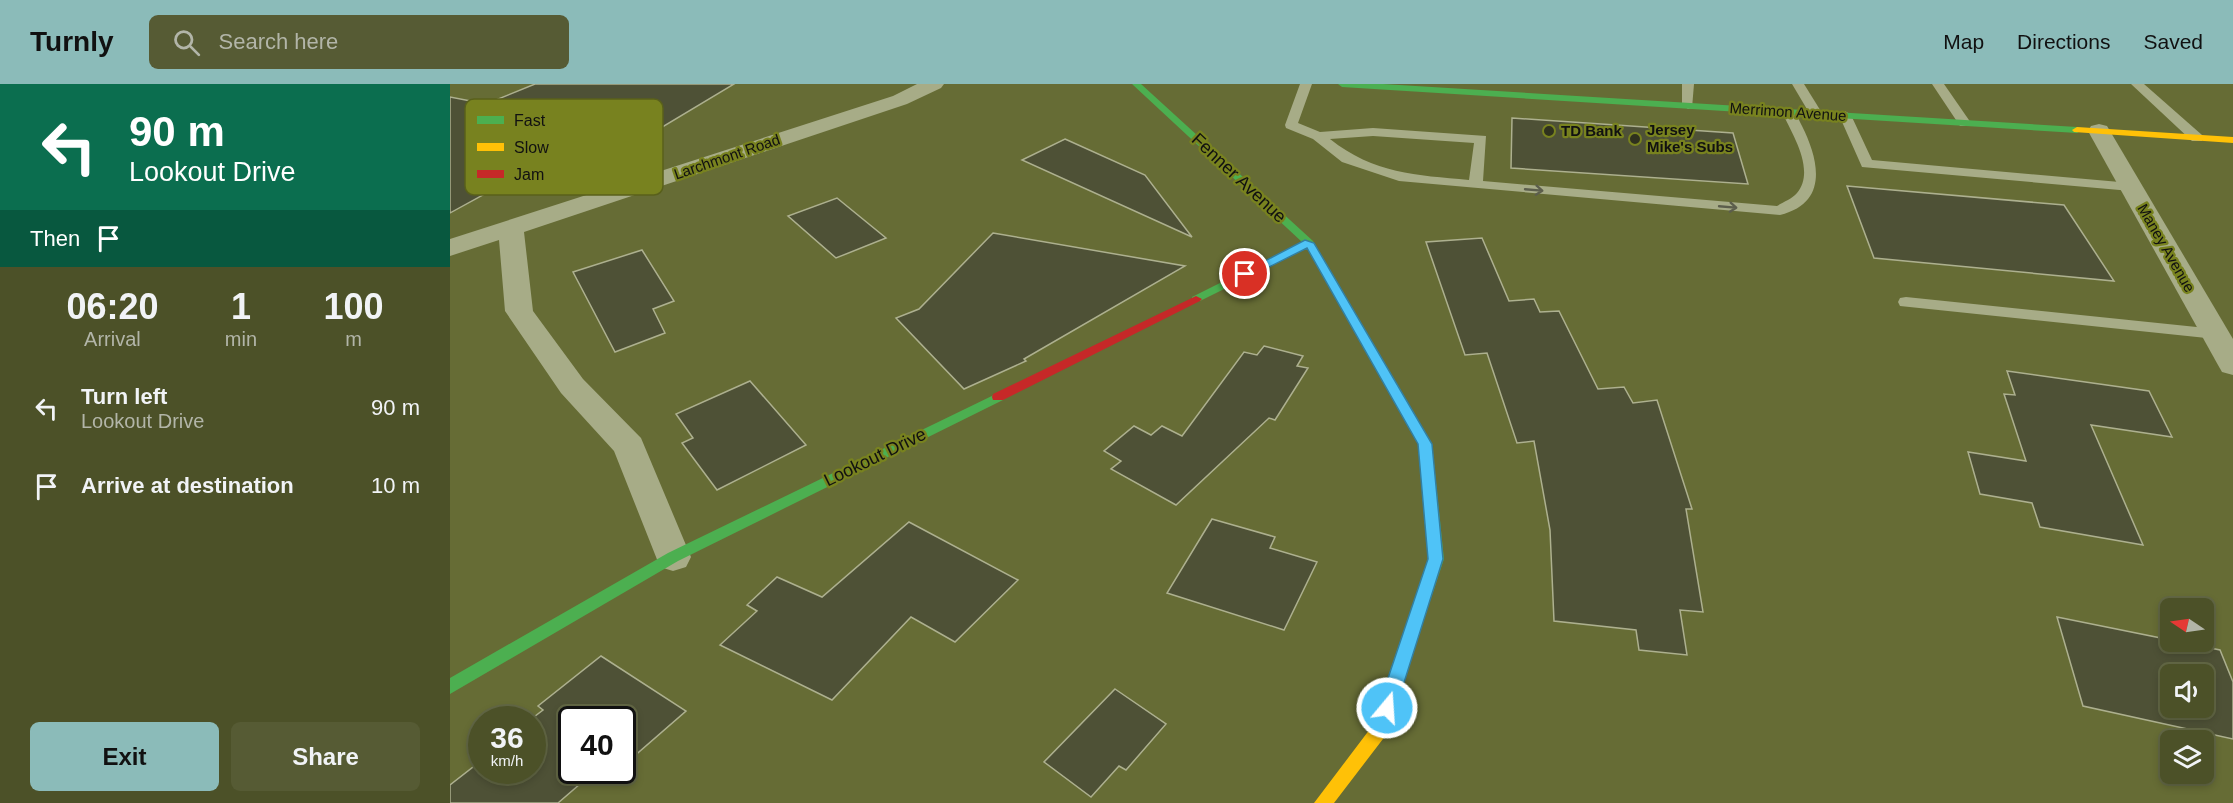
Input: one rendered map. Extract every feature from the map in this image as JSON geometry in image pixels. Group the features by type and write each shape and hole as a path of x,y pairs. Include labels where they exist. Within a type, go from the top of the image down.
{"street":[{"name":"Larchmont Road","path":"663,179 900,100 934,84"},
{"name":"Fenner Avenue","path":"1136,84 1309,243 1425,444 1436,559 1380,729 1323,803"},
{"name":"Merrimon Avenue","path":"1342,84 2233,140"},
{"name":"Maney Avenue","path":"2099,131 2233,365"},
{"name":"Larchmont Road","path":"450,248 616,195"},
{"path":"511,230 519,311 572,386 629,446 673,557"},
{"name":"Lookout Drive","path":"450,687 673,557 1309,243"}],"lane":[{"path":"1306,84 1291,125 1318,136 1347,159 1399,177 1780,211 1802,196 1812,180 1809,159 1788,112"},
{"path":"1688,84 1688,105"},
{"path":"1798,84 1816,113"},
{"path":"1938,84 1965,123"},
{"path":"2138,84 2197,138"},
{"path":"1845,115 1867,164 2131,187"},
{"path":"1318,136 1373,132 1480,139 1476,185"},
{"path":"1906,302 2216,334"}],"building":[{"path":"535,84 734,84 663,127 663,99 498,99"},
{"path":"450,97 465,100 465,195 483,195 450,213"},
{"path":"1512,118 1733,133 1748,184 1511,168"},
{"path":"1065,139 1145,175 1192,237 1022,160"},
{"path":"1847,186 2064,205 2114,281 1874,258"},
{"path":"837,198 886,238 836,258 788,216"},
{"path":"993,233 1185,266 1024,359 1026,361 964,389 896,318 919,309"},
{"path":"1482,238 1509,301 1534,299 1540,312 1559,311 1598,389 1624,387 1633,403 1657,400 1692,509 1686,509 1703,612 1680,610 1687,655 1639,650 1636,630 1554,621 1550,530 1534,441 1517,443 1487,353 1465,355 1426,242"},
{"path":"642,250 674,301 653,309 665,333 615,352 573,272"},
{"path":"1264,346 1303,356 1297,366 1308,368 1275,420 1269,418 1176,505 1111,469 1121,461 1104,451 1134,426 1151,435 1162,426 1182,436 1244,352 1257,355"},
{"path":"2007,371 2149,391 2172,437 2091,425 2143,545 2040,527 2032,503 1980,494 1968,452 2026,461 2004,394 2015,395"},
{"path":"750,381 806,445 717,490 682,443 693,438 676,414"},
{"path":"1212,519 1275,537 1270,548 1317,562 1284,630 1167,593"},
{"path":"909,522 1018,580 955,642 911,617 832,700 720,645 757,611 747,605 777,577 822,597"},
{"path":"2057,617 2160,638 2160,652 2220,650 2233,682 2233,739 2214,735 2214,730 2192,730 2083,706"},
{"path":"601,656 686,711 636,755 636,706 558,706 558,784 580,784 558,803 450,803 450,785 468,771 468,784 546,784 546,706 538,706"},
{"path":"1115,689 1166,724 1126,770 1119,766 1091,797 1044,762"}],"traffic: fast":[{"path":"1136,84 1309,243 1425,444 1436,559 1392,692"},
{"path":"1342,84 2077,130"},
{"path":"1196,299 1309,243"},
{"path":"450,687 673,557 998,397"}],"traffic: slow":[{"path":"2077,130 2233,140"},
{"path":"1323,803 1380,729 1392,692"}],"traffic: jam":[{"path":"998,397 1196,299"}],"place":[{"name":"TD Bank","path":"1549,131"},
{"name":"Jersey Mike's Subs","path":"1635,139"}],"route":[{"path":"1245,274 1309,243 1425,444 1436,559 1387,708"}]}
